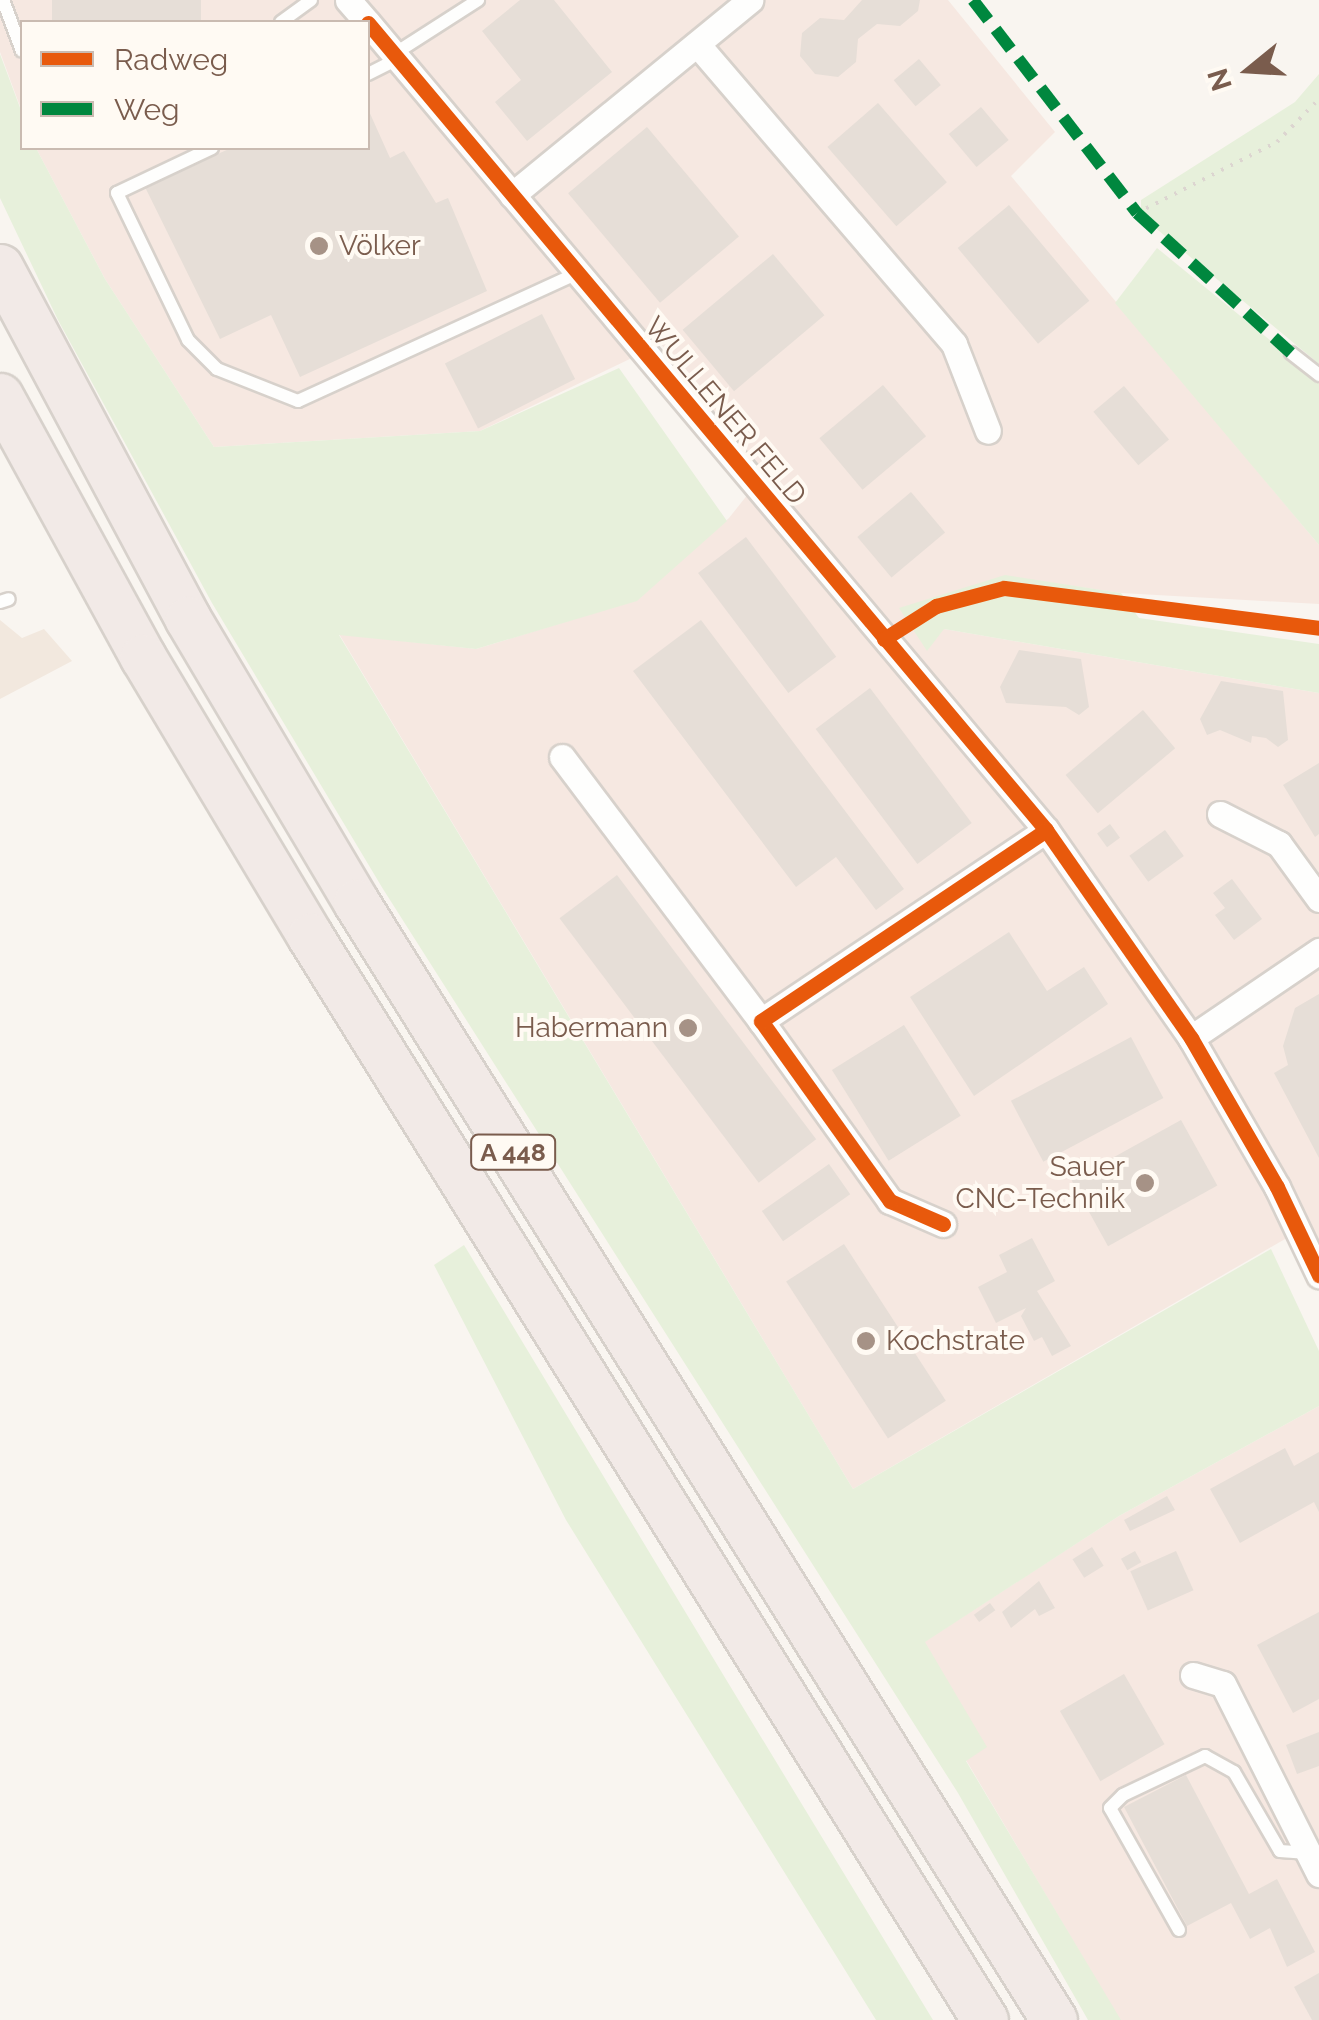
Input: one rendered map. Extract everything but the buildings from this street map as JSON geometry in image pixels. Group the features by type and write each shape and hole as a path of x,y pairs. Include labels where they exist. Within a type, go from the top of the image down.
{"highway":[{"name":"A 448","path":"0,267 188,618 356,902 1054,2020"},
{"name":"A 448","path":"0,396 143,657 310,936 985,2020"}],"street":[{"name":"WULLENER FELD","path":"348,0 365,20"},
{"path":"512,195 750,0"},
{"name":"WULLENER FELD","path":"370,26 1046,830 1191,1038 1278,1187 1319,1276"},
{"path":"697,44 954,344 988,431"},
{"path":"562,758 761,1020 890,1201 943,1224"},
{"path":"1220,814 1279,844 1319,899"},
{"path":"761,1020 1046,830"},
{"path":"1191,1038 1319,951"},
{"path":"1193,1674 1223,1684 1314,1864"}],"lane":[{"path":"2,0 20,46"},
{"path":"285,20 310,0"},
{"path":"370,73 478,0"},
{"path":"208,150 116,192 188,340 217,368 298,401 578,273"},
{"path":"1291,353 1319,375"},
{"path":"1179,1930 1110,1808 1124,1795 1205,1756 1234,1772 1280,1852 1314,1864"}],"path":[{"path":"1136,213 1277,142 1319,100"}],"shaded area":[{"path":"0,0 948,0 1055,132 1011,176 1319,545 1319,604 1121,593 1005,576 944,629 1319,693 1319,1241 1311,1224 853,1489 339,634 476,649 637,600 729,518 764,474 661,344 480,431 214,447 105,279 37,150 370,150 370,20 20,20 20,107 0,52"},
{"path":"0,620 22,638 44,629 72,661 0,699"},
{"path":"1319,1406 1319,2020 1120,2020 966,1760 924,1642 1119,1516"}],"green space":[{"path":"0,54 20,108 20,150 37,150 105,279 214,447 480,431 619,368 727,521 637,601 476,649 339,635 853,1489 1271,1249 1319,1351 1319,1406 1119,1516 925,1642 987,1747 966,1761 1121,2020 1088,2020 958,1793 383,889 212,603 58,320 0,198"},
{"path":"1319,74 1319,364 1141,216 1141,200 1295,102"},
{"path":"1157,248 1319,380 1319,545 1115,303"},
{"path":"1005,575 1121,593 1139,618 1319,644 1319,693 944,629 927,651 899,608"},
{"path":"464,1245 933,2020 876,2020 566,1520 434,1265"}],"marked path":[{"path":"973,0 1137,213 1291,353"}],"cycle path":[{"path":"370,25 1046,830 1191,1038 1277,1187 1319,1275"},
{"path":"884,639 936,606 1004,588 1319,628"},
{"path":"943,1224 890,1201 761,1021 1046,830"}],"place":[{"name":"Völker","path":"319,246"},
{"name":"Habermann","path":"688,1028"},
{"name":"Sauer CNC-Technik","path":"1145,1183"},
{"name":"Kochstrate","path":"866,1341"}]}
